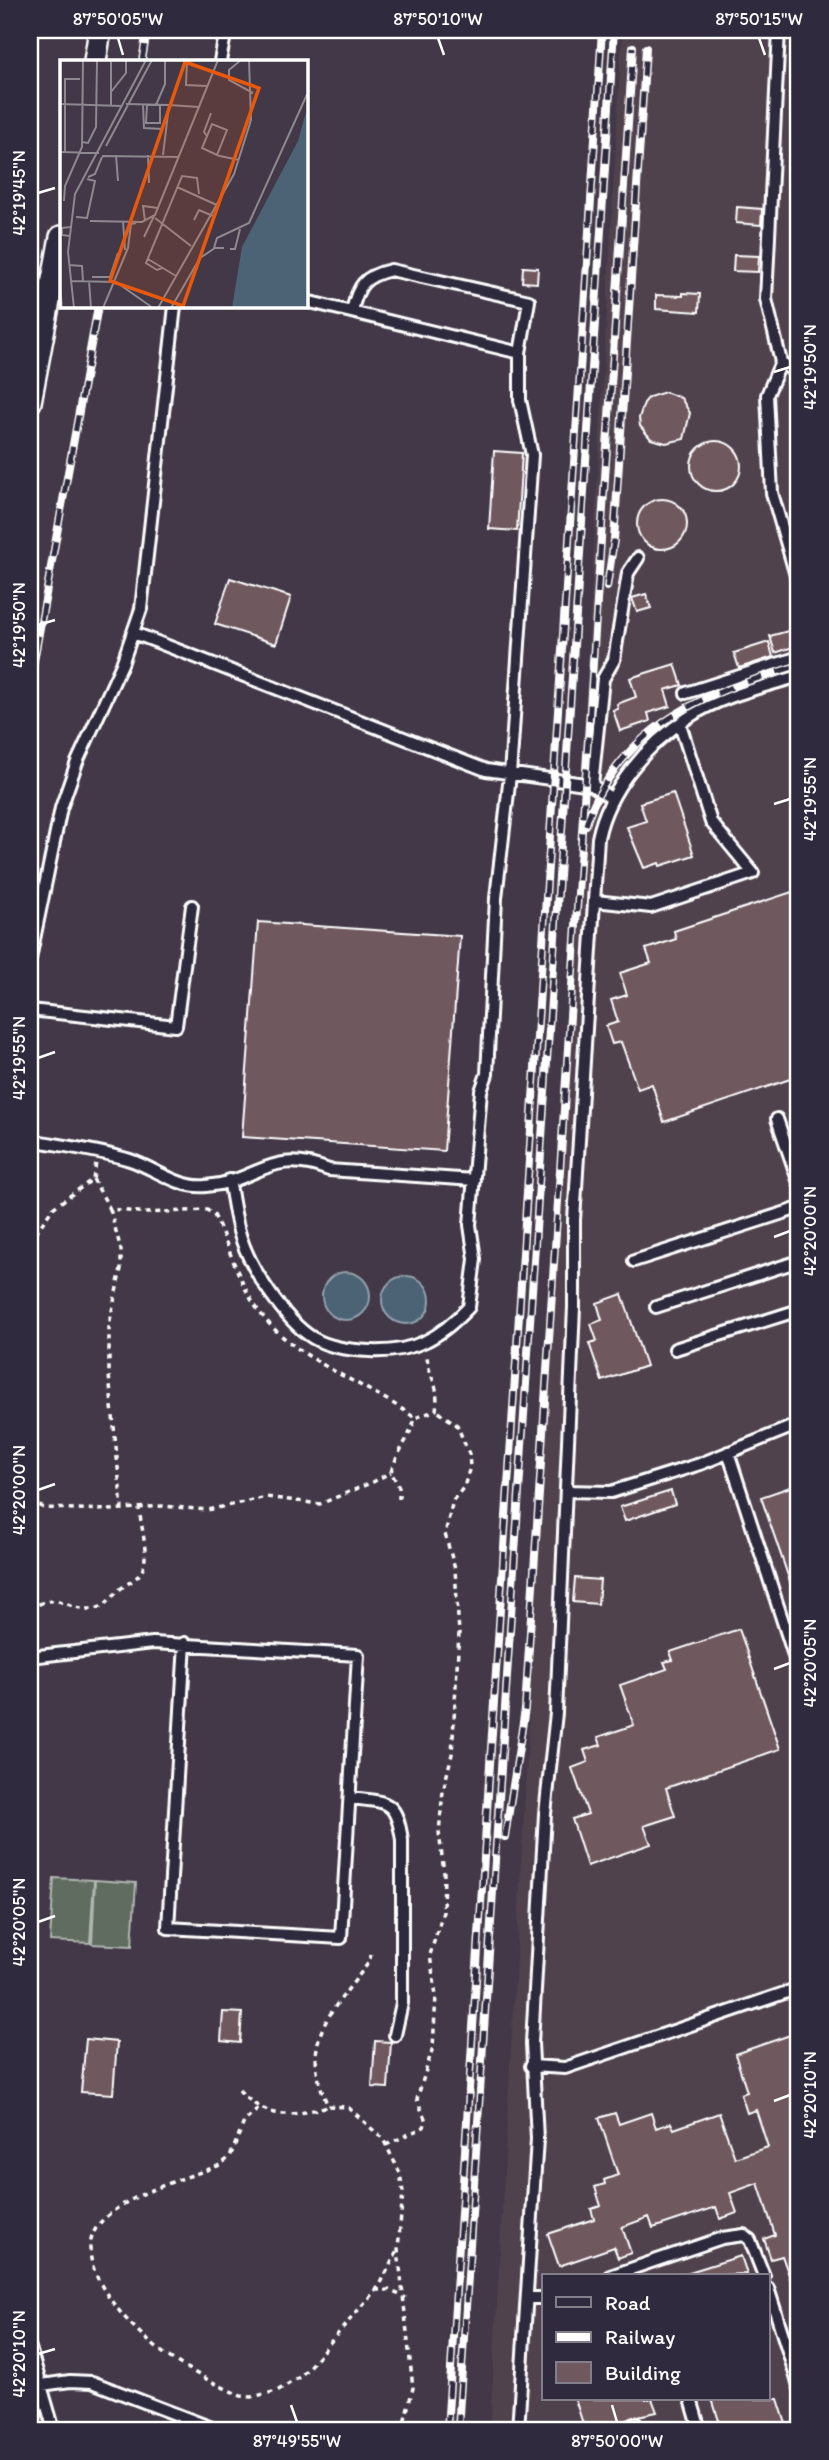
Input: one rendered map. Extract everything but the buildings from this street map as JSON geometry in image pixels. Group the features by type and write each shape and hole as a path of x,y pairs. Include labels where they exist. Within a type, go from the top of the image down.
{"street":[{"path":"95,60 100,30"},
{"path":"30,402 60,242"}],"lane":[{"path":"220,60 226,30"},
{"path":"779,30 766,299 781,362 767,395 772,493 799,586"},
{"path":"229,1180 240,1237 252,1264 282,1308 312,1337 346,1349 384,1352 426,1344 470,1307 475,1259 470,1225 481,1091 487,1074 496,898 510,775 532,455 520,400 520,352 529,301 391,270 373,274 357,290 352,311"},
{"path":"308,300 520,352"},
{"path":"30,959 61,808 77,762 134,633 141,609 175,308"},
{"path":"781,362 799,375"},
{"path":"592,785 603,679 614,660 628,573 638,558"},
{"path":"134,633 486,770 592,785 612,799"},
{"path":"685,693 799,657"},
{"path":"518,2430 537,2139 531,2066 545,1814 556,1713 574,1220 598,838 603,815 629,772 680,724 712,705 799,676"},
{"path":"595,901 651,907 753,873 711,821 680,724"},
{"path":"30,1010 176,1026 192,906"},
{"path":"777,1119 799,1183"},
{"path":"30,1139 130,1160 177,1181 205,1187 281,1161 307,1161 329,1170 474,1180"},
{"path":"634,1261 799,1208"},
{"path":"656,1307 799,1261"},
{"path":"675,1349 799,1310"},
{"path":"566,1491 611,1492 728,1452 799,1424"},
{"path":"728,1452 799,1671"},
{"path":"30,1657 153,1643 185,1643 358,1655 341,1938 168,1928 185,1643"},
{"path":"349,1798 386,1802 399,1820 402,1840 402,2004 395,2035"},
{"path":"531,2066 565,2068 799,1988"},
{"path":"616,2274 722,2238 744,2235 750,2240 763,2274"},
{"path":"770,2294 799,2386"},
{"path":"527,2298 542,2298"},
{"path":"30,2348 54,2430"},
{"path":"42,2385 92,2382 217,2430"},
{"path":"691,2400 701,2430"}],"path":[{"path":"30,1241 53,1208 93,1179 98,1154"},
{"path":"110,1209 121,1250 121,1269 109,1325 109,1375 122,1509"},
{"path":"426,1344 427,1368 439,1391 436,1410"},
{"path":"30,1502 44,1508 122,1509 163,1506 208,1510 266,1497 320,1504 391,1472 398,1450 411,1434 415,1418 436,1410"},
{"path":"386,2145 416,2132 424,2127 426,2121 417,2099 433,2048 435,1989 430,1955 443,1912 444,1873 439,1832 443,1791 452,1754 459,1633 455,1569 445,1534 453,1500 464,1488 471,1467 469,1454 457,1425 436,1410"},
{"path":"391,1472 399,1487 399,1499"},
{"path":"30,1610 40,1602 65,1600 79,1608 94,1610 102,1607 140,1574 145,1565 139,1508"},
{"path":"328,2106 314,2066 322,2025 369,1962 371,1954"},
{"path":"239,2090 258,2109 294,2114 328,2106 348,2107 386,2145 400,2173 403,2192 398,2249 406,2298 413,2388 402,2430"},
{"path":"258,2109 244,2122 230,2157 220,2165 129,2202 100,2223 94,2232 90,2258 102,2286 124,2316 167,2356 234,2393 252,2397 291,2385 375,2290 398,2249"},
{"path":"375,2290 389,2290 406,2298"}],"shaded area":[{"path":"622,33 790,37 799,34 799,2430 490,2430"}],"green space":[{"path":"54,1878 94,1880 90,1943 50,1941"},
{"path":"95,1880 136,1883 132,1946 92,1944"}],"water":[{"path":"346,1272 355,1273 363,1279 369,1287 369,1305 363,1313 355,1319 346,1320 337,1319 329,1313 323,1305 322,1296 323,1287 329,1279 337,1273"},
{"path":"406,1276 415,1277 423,1283 429,1291 429,1309 423,1317 415,1323 406,1324 397,1323 389,1317 383,1309 382,1300 383,1291 389,1283 397,1277"}],"railway":[{"path":"142,60 147,30"},
{"path":"447,2430 602,30"},
{"path":"458,2430 614,30"},
{"path":"505,1837 525,1709 633,47"},
{"path":"607,587 614,540 646,48"},
{"path":"30,683 98,308"},
{"path":"586,825 595,801 619,764 657,727 678,713 724,690 799,665"}]}
